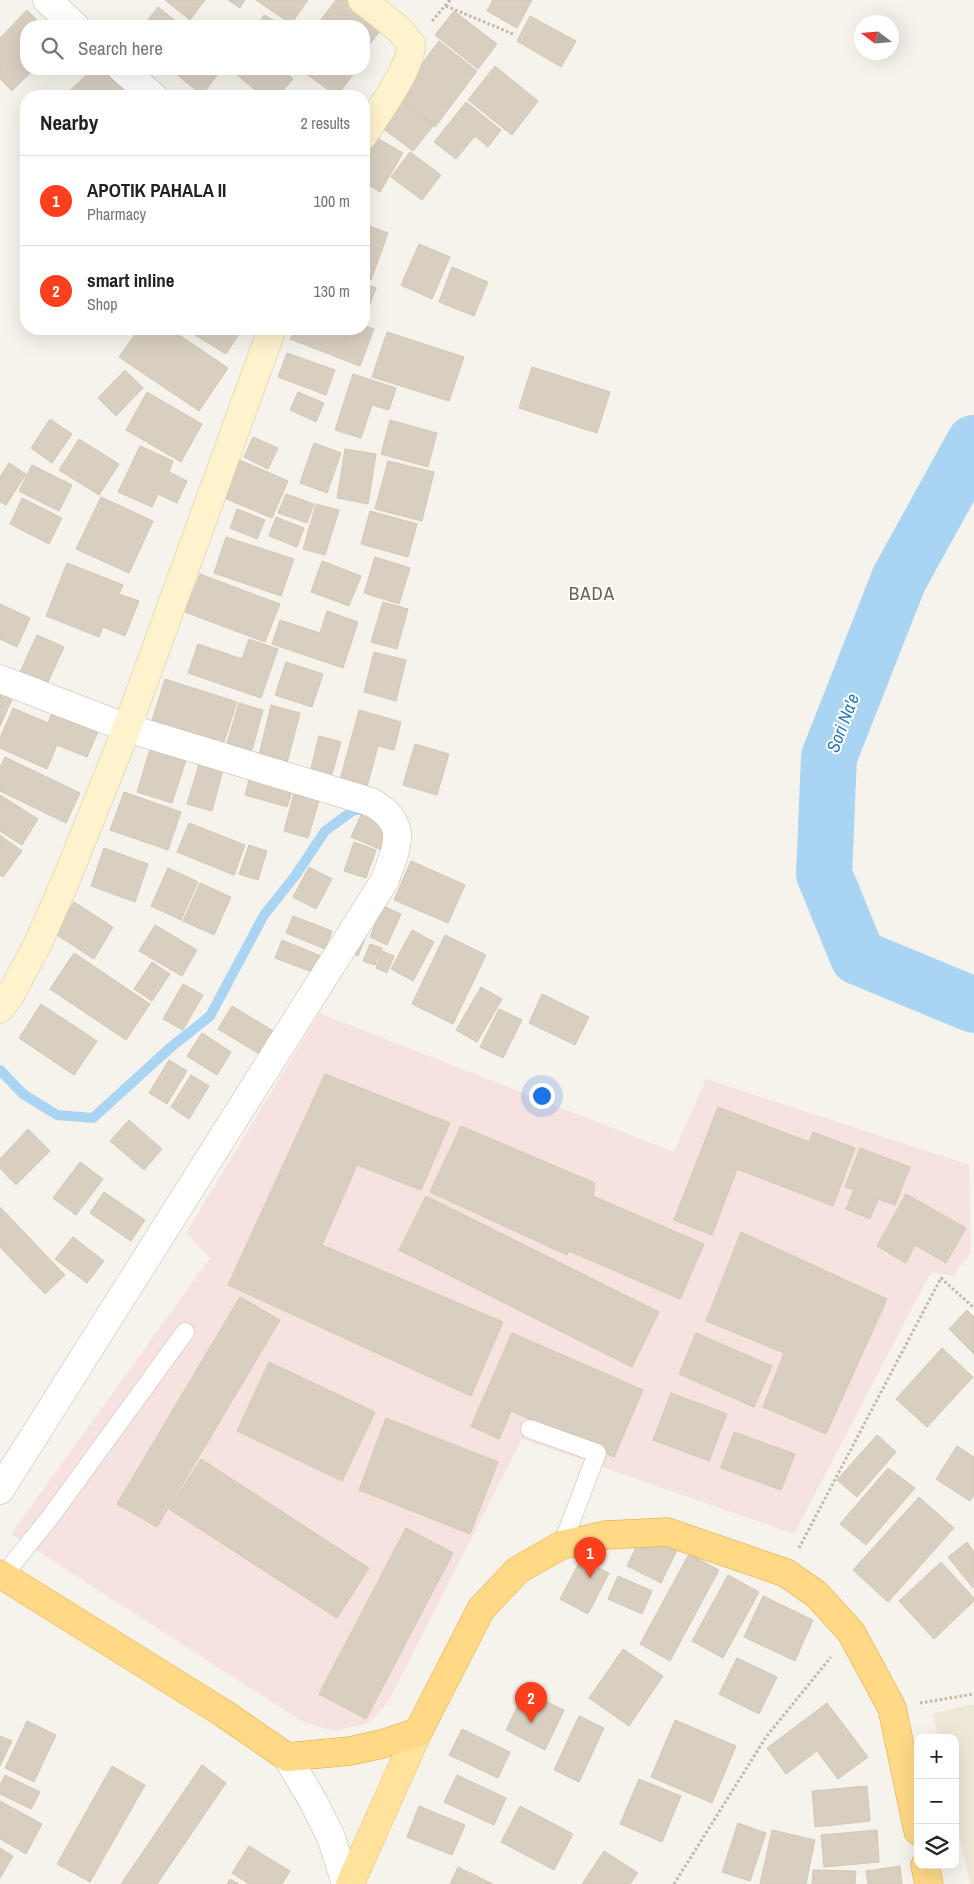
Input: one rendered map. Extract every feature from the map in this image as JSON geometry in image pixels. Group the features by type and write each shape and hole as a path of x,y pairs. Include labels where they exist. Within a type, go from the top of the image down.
{"highway":[{"path":"2,1575 215,1708 287,1757 350,1751 382,1744 418,1732 481,1609 518,1570 562,1545 606,1534 667,1532 786,1573 816,1594 851,1632 892,1708 917,1824"},
{"path":"926,1869 929,1884"}],"main road":[{"path":"362,0 400,30 412,44 404,71 370,125"},
{"path":"0,1009 11,994 42,934 66,880 127,728 270,335"},
{"path":"350,1884 418,1732"}],"street":[{"path":"46,0 69,20"},
{"path":"129,75 145,90"},
{"path":"0,679 127,728 371,802 385,810 392,818 396,829 396,851 385,880 0,1490"},
{"path":"287,1757 313,1801 331,1837 346,1884"}],"lane":[{"path":"2,1575 51,1516 185,1332"},
{"path":"530,1429 596,1453 562,1545"}],"path":[{"path":"446,6 513,34"},
{"path":"786,1573 941,1278 974,1308"},
{"path":"674,1884 766,1737 851,1632"},
{"path":"892,1708 974,1694"}],"shaded area":[{"path":"319,1013 674,1152 706,1079 969,1165 971,1253 953,1276 931,1272 794,1534 522,1439 388,1702 369,1723 334,1731 303,1722 11,1534 210,1258 186,1233"},
{"path":"974,1704 974,1884 970,1884 959,1834 959,1734 937,1734 933,1713"}],"building":[{"path":"165,0 205,0 190,20"},
{"path":"228,0 245,0 240,8"},
{"path":"256,0 308,0 294,20 285,20"},
{"path":"336,0 358,0 387,22 370,44 370,20 321,20"},
{"path":"493,0 532,0 517,28 487,11"},
{"path":"158,7 174,20 148,20"},
{"path":"27,10 37,20 20,20 20,75 28,75 12,91 0,79 0,38"},
{"path":"454,11 497,44 478,69 435,35"},
{"path":"264,15 273,20 261,20"},
{"path":"530,16 576,41 561,67 517,41"},
{"path":"439,41 477,71 435,127 397,97"},
{"path":"495,66 538,101 512,135 468,100"},
{"path":"87,75 108,75 123,90 70,90"},
{"path":"177,75 217,75 206,90 196,90"},
{"path":"237,75 288,75 293,79 283,90 255,90"},
{"path":"308,75 353,75 342,90 329,90"},
{"path":"398,99 433,126 413,151 378,125"},
{"path":"466,102 501,130 488,147 475,136 456,159 434,142"},
{"path":"370,134 403,153 380,192 370,186"},
{"path":"410,152 441,175 422,200 391,177"},
{"path":"370,226 388,233 370,280"},
{"path":"419,244 450,257 432,299 401,285"},
{"path":"452,267 488,282 474,316 439,302"},
{"path":"370,286 376,288 370,304"},
{"path":"370,328 374,329 360,366 290,339 292,335 370,335"},
{"path":"387,332 464,357 449,401 372,377"},
{"path":"135,335 179,335 228,368 199,411 119,357"},
{"path":"195,335 238,335 226,354"},
{"path":"287,353 335,370 326,395 278,377"},
{"path":"532,367 610,392 597,433 519,408"},
{"path":"125,370 143,388 116,416 98,398"},
{"path":"353,374 396,388 389,410 372,405 361,438 335,430"},
{"path":"147,392 202,424 181,462 126,430"},
{"path":"298,392 324,403 316,422 290,410"},
{"path":"50,419 72,434 52,463 31,448"},
{"path":"390,420 437,433 428,467 381,454"},
{"path":"253,437 278,448 268,469 244,457"},
{"path":"79,439 119,464 99,495 59,470"},
{"path":"314,443 341,453 327,493 300,483"},
{"path":"140,446 173,461 169,472 187,481 177,503 158,494 152,507 118,492"},
{"path":"345,449 376,454 368,504 337,498"},
{"path":"240,460 288,481 272,518 224,498"},
{"path":"388,461 434,472 422,521 375,509"},
{"path":"9,463 26,474 6,505 0,502 0,477"},
{"path":"32,465 72,485 59,511 19,491"},
{"path":"286,494 314,504 307,523 278,513"},
{"path":"101,497 153,521 129,573 76,549"},
{"path":"22,498 62,518 49,544 10,524"},
{"path":"316,504 339,510 325,555 303,549"},
{"path":"237,509 265,520 257,539 230,528"},
{"path":"370,511 417,524 408,557 361,544"},
{"path":"276,517 304,528 297,547 269,536"},
{"path":"226,537 294,559 281,596 214,573"},
{"path":"375,557 410,568 399,604 364,593"},
{"path":"322,561 361,576 349,606 311,592"},
{"path":"67,563 123,585 119,594 139,601 125,636 103,627 99,637 46,616"},
{"path":"200,574 280,604 265,642 185,612"},
{"path":"383,602 408,609 397,649 371,642"},
{"path":"0,604 30,618 17,647 0,639"},
{"path":"327,611 358,622 343,668 272,644 280,620 320,633"},
{"path":"37,635 64,647 47,684 20,672"},
{"path":"249,639 278,649 261,698 188,673 198,644 242,659"},
{"path":"374,652 406,660 396,701 364,692"},
{"path":"286,662 323,674 312,707 275,695"},
{"path":"165,679 237,702 220,754 149,730"},
{"path":"0,685 15,693 0,726"},
{"path":"239,703 263,710 252,750 227,743"},
{"path":"271,705 300,713 287,763 259,755"},
{"path":"55,706 101,725 87,757 57,745 47,769 0,748 0,738 13,708 48,723"},
{"path":"359,710 401,722 394,750 378,746 367,787 340,780"},
{"path":"319,736 341,742 332,774 311,768"},
{"path":"415,744 449,754 437,795 403,785"},
{"path":"151,746 187,757 172,803 137,792"},
{"path":"5,757 80,793 66,823 0,791 0,767"},
{"path":"199,764 223,770 212,811 187,804"},
{"path":"251,773 294,785 287,807 245,795"},
{"path":"295,790 320,797 308,838 284,831"},
{"path":"124,792 181,812 168,850 110,830"},
{"path":"0,795 38,819 22,845 0,831"},
{"path":"361,815 394,829 384,851 351,837"},
{"path":"189,823 245,845 234,875 177,852"},
{"path":"0,835 22,851 3,877 0,875"},
{"path":"354,842 376,850 366,878 344,871"},
{"path":"249,845 267,851 258,880 239,874"},
{"path":"104,848 148,864 135,902 91,886"},
{"path":"411,861 465,885 448,923 394,900"},
{"path":"309,867 332,879 316,909 293,897"},
{"path":"168,868 198,882 181,920 151,906"},
{"path":"200,883 231,897 214,935 183,921"},
{"path":"74,902 113,927 94,959 54,933"},
{"path":"383,906 401,914 387,945 370,937"},
{"path":"293,916 332,931 325,949 286,933"},
{"path":"155,925 197,950 182,976 139,951"},
{"path":"412,930 434,942 413,981 391,969"},
{"path":"353,934 365,939 358,956 346,951"},
{"path":"445,935 486,955 453,1024 412,1004"},
{"path":"282,940 321,956 315,973 275,958"},
{"path":"370,944 382,948 375,965 363,961"},
{"path":"382,951 394,956 387,973 376,968"},
{"path":"74,953 150,1004 126,1040 50,989"},
{"path":"152,962 170,974 152,1001 134,989"},
{"path":"183,984 203,995 183,1030 163,1019"},
{"path":"481,987 502,999 477,1042 456,1030"},
{"path":"542,994 589,1017 575,1045 529,1023"},
{"path":"41,1004 97,1041 74,1075 19,1038"},
{"path":"232,1006 275,1032 261,1055 218,1029"},
{"path":"499,1009 522,1020 503,1058 480,1047"},
{"path":"202,1033 231,1052 217,1075 187,1056"},
{"path":"169,1060 187,1071 167,1104 149,1093"},
{"path":"325,1074 450,1123 421,1190 357,1165 322,1245 503,1322 471,1396 228,1285"},
{"path":"191,1075 209,1086 189,1119 171,1107"},
{"path":"718,1107 809,1142 813,1132 855,1148 833,1206 737,1169 712,1235 674,1220"},
{"path":"129,1120 162,1149 144,1170 110,1141"},
{"path":"461,1126 595,1183 593,1196 704,1244 680,1299 569,1251 567,1255 430,1192"},
{"path":"28,1129 50,1151 16,1185 0,1168 0,1159"},
{"path":"860,1148 910,1167 895,1205 878,1199 870,1219 846,1209 854,1190 845,1187"},
{"path":"80,1162 103,1179 76,1215 53,1198"},
{"path":"104,1192 145,1220 131,1241 90,1213"},
{"path":"906,1194 966,1228 946,1263 915,1245 906,1263 877,1246"},
{"path":"426,1196 659,1312 632,1367 399,1250"},
{"path":"0,1207 65,1275 45,1294 0,1247"},
{"path":"741,1232 887,1299 826,1434 763,1407 784,1353 706,1321"},
{"path":"73,1237 104,1261 87,1283 55,1259"},
{"path":"240,1297 280,1320 157,1527 117,1504"},
{"path":"967,1310 974,1317 974,1354 949,1329"},
{"path":"512,1333 643,1390 614,1457 511,1411 499,1439 471,1426"},
{"path":"696,1333 772,1366 754,1407 679,1374"},
{"path":"942,1348 973,1377 927,1427 896,1399"},
{"path":"269,1362 375,1412 342,1481 237,1431"},
{"path":"671,1393 727,1414 709,1461 653,1440"},
{"path":"386,1418 498,1462 470,1534 359,1490"},
{"path":"734,1432 795,1454 781,1490 721,1468"},
{"path":"877,1435 896,1452 857,1497 837,1480"},
{"path":"957,1446 974,1457 974,1495 970,1501 936,1479"},
{"path":"201,1459 369,1568 337,1618 169,1509"},
{"path":"888,1468 915,1488 866,1545 840,1524"},
{"path":"919,1497 954,1528 888,1602 853,1570"},
{"path":"406,1528 453,1553 366,1719 319,1694"},
{"path":"643,1533 677,1550 661,1583 627,1566"},
{"path":"967,1542 974,1552 973,1588 948,1557"},
{"path":"689,1554 719,1570 670,1661 640,1644"},
{"path":"581,1559 609,1573 588,1614 560,1599"},
{"path":"941,1562 974,1598 974,1601 934,1639 899,1601"},
{"path":"728,1575 759,1592 723,1658 692,1641"},
{"path":"618,1576 652,1591 642,1614 608,1599"},
{"path":"763,1596 813,1620 795,1661 744,1637"},
{"path":"623,1649 663,1676 629,1726 589,1698"},
{"path":"737,1658 777,1677 759,1714 719,1694"},
{"path":"525,1691 564,1710 545,1750 506,1730"},
{"path":"827,1703 868,1757 838,1779 817,1751 786,1774 767,1748"},
{"path":"579,1716 604,1728 579,1782 554,1770"},
{"path":"675,1720 736,1746 712,1803 651,1777"},
{"path":"27,1721 56,1735 34,1782 5,1768"},
{"path":"462,1729 510,1752 498,1778 449,1755"},
{"path":"0,1736 12,1741 0,1766"},
{"path":"202,1765 226,1783 157,1884 121,1884"},
{"path":"112,1766 145,1785 90,1882 57,1864"},
{"path":"5,1775 40,1792 31,1809 0,1794 0,1785"},
{"path":"457,1775 506,1798 494,1825 444,1802"},
{"path":"639,1779 681,1796 662,1842 620,1824"},
{"path":"867,1786 870,1821 815,1827 812,1791"},
{"path":"0,1801 42,1824 26,1854 0,1839"},
{"path":"419,1806 465,1825 452,1855 407,1837"},
{"path":"520,1806 573,1834 554,1870 501,1842"},
{"path":"738,1823 766,1833 750,1881 722,1872"},
{"path":"772,1830 815,1840 806,1884 760,1884"},
{"path":"877,1830 879,1862 824,1867 821,1835"},
{"path":"249,1846 290,1871 282,1884 249,1884 232,1873"},
{"path":"0,1848 13,1856 0,1878"},
{"path":"604,1851 638,1873 630,1884 582,1884"},
{"path":"900,1866 902,1884 868,1884 866,1871"},
{"path":"458,1867 493,1884 450,1884"},
{"path":"813,1870 856,1871 855,1884 812,1884"},
{"path":"230,1879 239,1884 227,1884"}],"waterway":[{"name":"Sori Na'e","path":"974,443 899,579 829,757 824,874 858,957 974,1005"},
{"path":"0,1070 23,1094 57,1115 93,1118 171,1047 210,1016 264,915 295,876 325,831 354,810 364,810"}],"place":[{"name":"APOTIK PAHALA II","path":"590,1578"},
{"name":"smart inline","path":"531,1723"}],"district":[{"name":"BADA","path":"592,593"}]}
